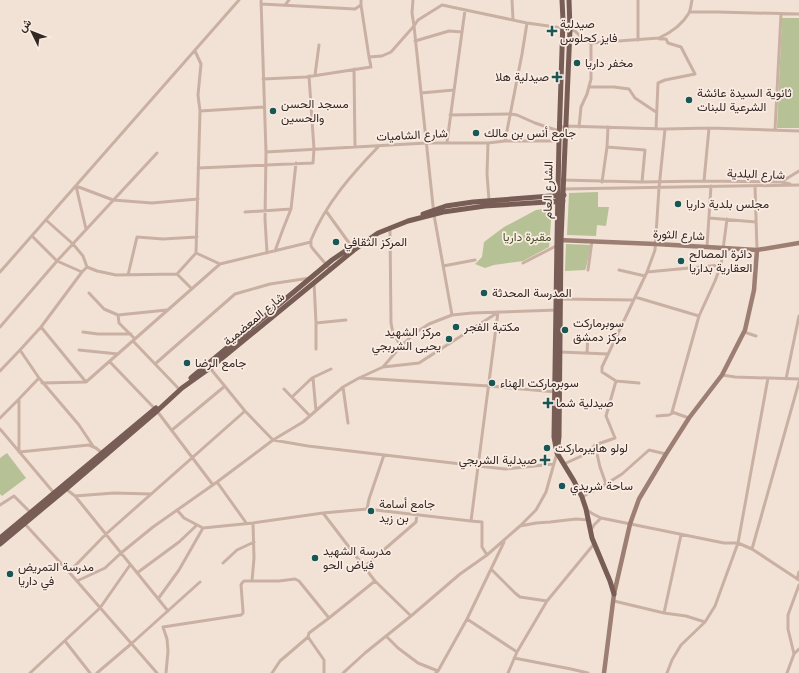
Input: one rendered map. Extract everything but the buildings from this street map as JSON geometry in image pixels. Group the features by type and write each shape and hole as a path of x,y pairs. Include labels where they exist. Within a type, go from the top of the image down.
{"main road":[{"name":"الشارع العام","path":"557,453 554,437 557,392 561,199 559,129 563,28 562,0"},
{"name":"الشارع العام","path":"561,180 570,29 569,0"},
{"name":"شارع المعضمية","path":"352,248 378,233 446,206 489,200 561,199"},
{"name":"شارع المعضمية","path":"0,538 23,522 30,512 66,489 156,410 328,267 352,248 377,232 388,226 434,212 561,199"},
{"name":"الشارع العام","path":"558,299 556,246 559,240"},
{"path":"557,392 560,352 558,310"},
{"name":"شارع المعضمية","path":"0,544 102,453 156,410 178,389 209,366"},
{"path":"557,453 582,497 594,543 614,594"}],"street":[{"path":"0,272 239,0"},
{"path":"285,5 289,0"},
{"path":"263,79 309,76 371,67 360,0"},
{"path":"413,0 412,13 434,212 452,315"},
{"path":"512,0 513,20"},
{"path":"638,0 638,40"},
{"path":"658,38 669,34 681,23 690,12 692,0"},
{"path":"267,253 265,211 266,152 261,2 285,5 355,9 361,5"},
{"path":"369,57 382,56 391,52 418,20 442,5 527,23 570,29 575,31 584,40 591,43 658,38 666,39 668,44 682,47 696,74 665,80 658,83 656,129"},
{"path":"447,142 465,10"},
{"path":"690,12 799,14"},
{"path":"775,130 781,14"},
{"path":"505,141 527,23"},
{"path":"416,41 449,31 462,32"},
{"path":"579,127 581,107 587,94 591,78 591,43"},
{"path":"316,75 319,45"},
{"path":"177,274 196,253 200,111 198,95 201,64 195,50"},
{"path":"354,69 355,147"},
{"path":"198,168 313,163 314,149 309,76"},
{"path":"589,87 614,87 629,89 635,98 656,112"},
{"path":"421,93 454,90"},
{"path":"200,111 264,107"},
{"path":"450,115 511,114 535,123 559,129 565,126 799,131"},
{"path":"602,182 608,148 608,128"},
{"path":"704,181 709,128"},
{"path":"639,383 616,381 602,372 602,367 647,272 655,250 665,129"},
{"name":"شارع الشاميات","path":"266,152 447,142 488,143 505,141 559,141"},
{"path":"488,143 487,174 489,200"},
{"path":"328,267 313,249 311,242 312,237 326,211 342,188 358,168 379,146"},
{"path":"608,148 645,150 642,182"},
{"path":"0,327 57,261 157,153"},
{"path":"275,251 291,209 296,163"},
{"path":"781,182 799,171"},
{"name":"شارع البلدية","path":"561,180 602,182 781,182 792,185"},
{"path":"571,188 572,180"},
{"path":"604,673 614,594 630,524 639,499 689,418 722,375 744,332 754,290 757,250 755,182"},
{"path":"792,185 799,185"},
{"name":"شارع البلدية","path":"561,189 792,185"},
{"path":"76,186 113,200 152,203 198,199"},
{"path":"76,186 86,229"},
{"path":"707,247 711,186"},
{"path":"245,212 291,209"},
{"path":"326,211 352,248"},
{"path":"709,218 756,222"},
{"path":"673,413 672,412 699,316 721,265 727,219"},
{"path":"46,220 73,244 83,256 87,267 116,275 177,274 192,289"},
{"path":"390,229 391,322 394,333 401,346"},
{"path":"32,236 57,261 82,272"},
{"path":"128,275 137,237 163,239 197,237"},
{"name":"شارع الثورة","path":"559,240 757,250 799,243"},
{"path":"588,270 592,241"},
{"path":"42,383 86,382 220,264 311,242"},
{"path":"523,263 556,246"},
{"path":"196,253 220,264"},
{"path":"443,266 475,260"},
{"path":"647,272 721,265"},
{"path":"0,371 41,327 87,267"},
{"path":"618,270 645,276"},
{"path":"155,364 235,294 270,284 313,280 316,350"},
{"path":"89,293 104,309 118,315 167,310"},
{"path":"558,299 634,298 699,316"},
{"path":"383,367 401,346 415,333 430,324 452,315 558,310"},
{"path":"77,581 105,568 153,527 213,485 273,440 303,422 343,387 383,367 419,363 498,312"},
{"path":"471,520 498,312"},
{"path":"118,315 119,323 131,334 134,340 178,389"},
{"path":"786,379 799,316"},
{"path":"316,323 346,320"},
{"path":"41,327 86,382"},
{"path":"83,332 98,334 131,334"},
{"path":"744,332 756,336"},
{"path":"587,353 588,334"},
{"path":"20,350 42,383 79,425 93,446 102,453"},
{"path":"79,350 118,354"},
{"path":"560,352 608,354"},
{"path":"110,362 156,410 213,485"},
{"path":"209,366 245,411 273,440 308,446 505,469 554,464"},
{"path":"292,398 313,378 331,369"},
{"path":"722,375 799,381 752,549"},
{"path":"0,418 39,378"},
{"path":"313,378 316,411"},
{"path":"359,378 557,392"},
{"path":"667,673 672,660 681,645 705,622 715,606 738,543 768,378"},
{"path":"564,464 588,453 595,445 615,438 606,416 616,381"},
{"path":"172,430 225,386"},
{"path":"343,387 348,422"},
{"path":"284,389 310,416"},
{"path":"19,399 20,452"},
{"path":"69,572 106,534 245,411"},
{"path":"657,416 669,415 673,413 689,418"},
{"path":"0,429 56,494"},
{"path":"20,452 85,445 93,446"},
{"path":"595,445 606,484"},
{"path":"582,497 622,474 649,450 666,454"},
{"path":"343,673 365,652 411,616 460,574 505,540 536,510 546,492 557,453"},
{"path":"367,510 369,499 384,455"},
{"path":"217,482 247,524"},
{"path":"66,489 76,496 168,611"},
{"path":"76,496 114,493 152,494"},
{"path":"0,505 14,496 30,512"},
{"path":"586,509 601,518 724,543 738,543 752,549 798,580 799,572"},
{"path":"177,510 184,518 203,528 247,524 322,512 367,510 471,520 482,522 482,547 487,555"},
{"path":"322,512 375,581 411,616"},
{"path":"364,567 416,522 417,514"},
{"path":"591,532 594,525 601,518"},
{"path":"520,526 576,519 589,520"},
{"path":"23,522 77,581 157,673"},
{"path":"252,581 254,558 253,523"},
{"path":"137,573 168,551 197,525"},
{"path":"158,599 179,570 203,528"},
{"path":"664,614 682,535"},
{"path":"386,636 398,648 418,663 437,672 467,619 505,540"},
{"path":"224,563 237,550 254,542"},
{"path":"508,673 517,652 547,601 594,543"},
{"path":"30,673 100,608 130,565"},
{"path":"491,569 520,597 547,601"},
{"path":"166,673 168,651 167,639 163,626 243,614 241,585 244,582 295,579 299,581 329,618"},
{"path":"272,673 280,661 308,637 309,633 375,581"},
{"path":"97,673 200,582"},
{"path":"794,654 788,629 788,615 799,584"},
{"path":"614,601 664,614 686,616 705,622"},
{"path":"467,619 517,652"},
{"path":"308,637 324,660 324,673"},
{"path":"65,641 90,673"},
{"path":"787,673 794,654 799,649"},
{"path":"514,658 588,673"}],"green space":[{"path":"782,18 799,18 799,128 777,128"},
{"path":"598,192 598,207 609,207 606,226 597,225 596,236 567,235 569,193"},
{"name":"مقبرة داريا","path":"552,208 549,247 523,261 494,265 485,268 475,264 482,257 484,242 504,227 536,210"},
{"path":"566,244 591,245 585,270 565,271"},
{"path":"7,453 26,478 2,496 0,494 0,458"}],"place":[{"name":"صيدلية فايز كحلوس","path":"552,31"},
{"name":"مخفر داريا","path":"577,63"},
{"name":"صيدلية هلا","path":"557,77"},
{"name":"ثانوية السيدة عائشة الشرعية للبنات","path":"689,100"},
{"name":"مسجد الحسن والحسين","path":"273,111"},
{"name":"جامع أنس بن مالك","path":"476,133"},
{"name":"مجلس بلدية داريا","path":"678,204"},
{"name":"المركز الثقافي","path":"336,242"},
{"name":"دائرة المصالح العقارية بداريا","path":"681,261"},
{"name":"المدرسة المحدثة","path":"484,293"},
{"name":"مكتبة الفجر","path":"456,327"},
{"name":"سوبرماركت مركز دمشق","path":"565,330"},
{"name":"مركز الشهيد يحيى الشربجي","path":"449,339"},
{"name":"جامع الرضا","path":"187,363"},
{"name":"سوبرماركت الهناء","path":"492,383"},
{"name":"صيدلية شما","path":"548,403"},
{"name":"لولو هايبرماركت","path":"547,448"},
{"name":"صيدلية الشربجي","path":"545,460"},
{"name":"ساحة شريدي","path":"562,486"},
{"name":"جامع أسامة بن زيد","path":"371,511"},
{"name":"مدرسة الشهيد فياض الحو","path":"315,558"},
{"name":"مدرسة التمريض في داريا","path":"10,574"}]}
